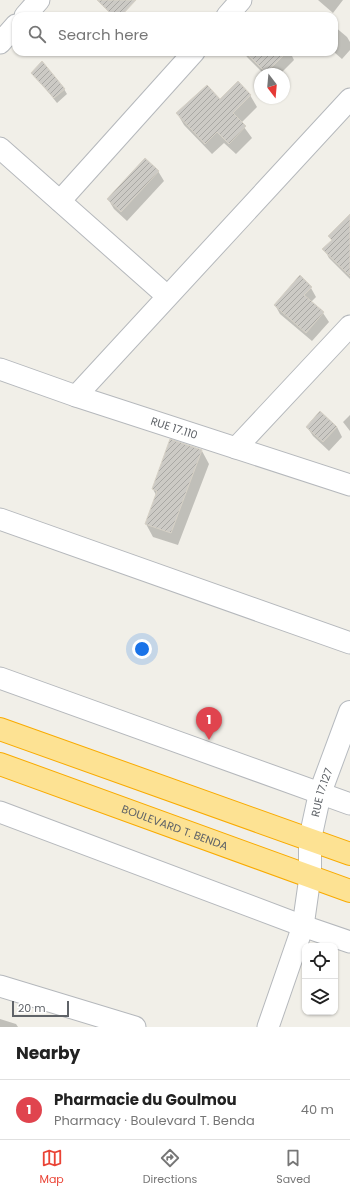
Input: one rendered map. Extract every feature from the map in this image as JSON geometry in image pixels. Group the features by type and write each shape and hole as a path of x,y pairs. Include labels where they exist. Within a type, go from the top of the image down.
{"highway":[{"path":"0,729 350,854"},
{"name":"BOULEVARD T. BENDA","path":"0,764 350,891"}],"street":[{"path":"28,12 39,0"},
{"path":"230,12 241,0"},
{"path":"0,43 12,30"},
{"path":"60,201 190,56"},
{"path":"76,396 350,99"},
{"path":"0,148 167,296"},
{"path":"236,448 350,326"},
{"name":"RUE 17.110","path":"0,369 76,396 350,485"},
{"path":"0,519 350,643"},
{"path":"0,678 350,804"},
{"name":"RUE 17.127","path":"310,877 310,839 320,793 350,712"},
{"path":"0,812 303,926 350,942"},
{"path":"268,1027 303,926 310,877"},
{"path":"0,986 135,1027"}],"building":[{"path":"97,0 136,0 125,12 109,12"},
{"path":"249,56 283,56 271,68 261,68"},
{"path":"42,61 65,89 54,98 31,73"},
{"path":"238,81 251,95 233,113 246,126 229,144 217,132 205,144 176,113 207,85 220,99"},
{"path":"145,158 159,171 121,212 107,199"},
{"path":"350,214 350,276 322,249 332,240 328,236"},
{"path":"300,275 312,287 304,295 324,312 306,333 274,305"},
{"path":"320,411 337,427 323,442 306,427"},
{"path":"170,439 202,450 171,533 145,524 157,491 152,489"}],"place":[{"name":"Pharmacie du Goulmou","path":"209,740"}]}
